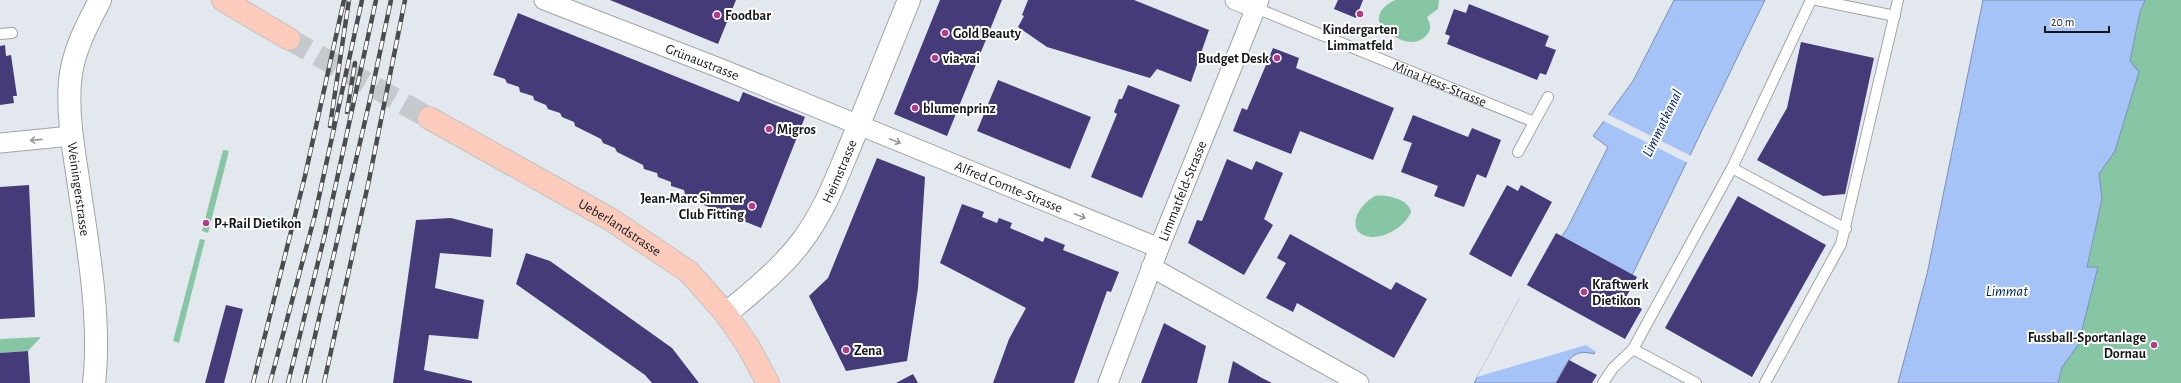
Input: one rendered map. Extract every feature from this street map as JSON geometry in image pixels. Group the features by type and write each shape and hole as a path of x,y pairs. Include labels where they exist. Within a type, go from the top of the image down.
{"main road":[{"path":"223,0 289,39"},
{"name":"Ueberlandstrasse","path":"429,118 604,215 663,253 689,272 726,314 748,346 768,383"}],"street":[{"name":"Weiningerstrasse","path":"94,383 95,333 92,278 71,136 71,74 83,34 100,0"},
{"name":"Grünaustrasse","path":"544,0 722,69 859,126"},
{"name":"Heimstrasse","path":"726,314 773,274 802,241 830,194 859,126 909,0"},
{"name":"Mina Hess-Strasse","path":"1236,0 1257,4"},
{"name":"Limmatfeld-Strasse","path":"1108,383 1158,248 1257,4"},
{"name":"Alfred Comte-Strasse","path":"859,126 1158,248"},
{"path":"0,143 71,136"},
{"path":"1151,267 1359,383"}],"lane":[{"path":"1603,383 1613,368 1633,349 1732,168 1811,0"},
{"path":"1817,0 1895,16"},
{"path":"1765,383 1838,251 1846,229 1898,0"},
{"name":"Mina Hess-Strasse","path":"1257,4 1534,122"},
{"path":"0,34 12,33"},
{"path":"1518,152 1548,97"},
{"path":"1732,168 1846,229"},
{"path":"1633,349 1696,383"}],"green space":[{"path":"1395,0 1439,0 1438,9 1427,17 1430,24 1430,29 1425,37 1419,41 1406,41 1394,36 1383,26 1379,21 1381,11"},
{"path":"2145,0 2181,0 2181,383 2058,383 2062,367 2078,345 2097,267 2087,268 2102,199 2099,174 2115,151 2130,61 2140,12"},
{"path":"223,150 229,151 208,233 202,231"},
{"path":"1375,196 1391,197 1402,201 1410,208 1411,212 1402,225 1395,230 1378,237 1370,237 1363,235 1357,230 1356,220 1357,215 1363,206"},
{"path":"200,239 205,240 179,343 173,341"},
{"path":"41,337 28,351 0,353 0,339"}],"water":[{"name":"Limmatkanal","path":"1674,0 1765,0 1594,354 1586,352 1574,355 1566,364 1556,383 1474,383 1519,300 1568,227 1608,147 1593,136 1633,81"},
{"name":"Limmat","path":"1983,0 2145,0 2140,12 2130,61 2139,72 2115,151 2099,174 2102,199 2087,267 2098,267 2078,345 2062,367 2058,383 1898,383 1927,274"}],"pier":[{"path":"1607,114 1691,156 1688,163 1602,120"},
{"path":"1527,285 1608,330 1596,355 1595,351 1586,345 1477,377"}],"building":[{"path":"610,0 736,0 718,44"},
{"path":"940,0 1002,0 947,136 894,114"},
{"path":"1028,0 1134,0 1209,30 1191,82 1157,69 1150,78 1047,47 1018,27 1024,16 1022,15"},
{"path":"1338,0 1363,0 1356,18 1334,9"},
{"path":"1469,4 1549,36 1545,46 1556,50 1546,75 1540,73 1537,80 1447,44 1450,36 1445,34 1454,9 1466,13"},
{"path":"518,13 739,102 743,92 805,117 761,228 699,203 698,199 685,194 684,190 671,186 671,182 658,177 657,173 644,169 643,165 617,152 615,148 603,143 601,139 575,126 574,122 562,117 560,113 548,109 546,105 534,100 533,96 520,92 519,87 507,83 505,79 493,75"},
{"path":"1801,42 1874,58 1845,194 1823,196 1757,160 1787,108"},
{"path":"5,45 6,56 11,55 17,96 13,96 14,103 0,105 0,46"},
{"path":"1273,48 1299,58 1296,68 1394,108 1373,160 1300,131 1291,154 1233,131 1242,108 1247,110"},
{"path":"998,80 1091,117 1070,169 977,131"},
{"path":"1128,85 1180,105 1142,198 1091,177 1117,114 1114,112 1119,99 1122,99"},
{"path":"1413,115 1468,137 1472,128 1501,140 1486,178 1477,174 1464,207 1434,196 1438,186 1401,172 1412,143 1403,140"},
{"path":"877,158 925,177 918,288 907,361 846,371 809,296 828,278"},
{"path":"1227,159 1252,170 1256,161 1283,173 1264,219 1273,225 1244,275 1188,243 1197,220 1202,221"},
{"path":"29,185 35,317 0,319 0,187"},
{"path":"1507,185 1518,191 1521,185 1552,202 1511,277 1469,254"},
{"path":"1738,196 1826,245 1752,377 1665,328"},
{"path":"962,204 984,212 982,217 997,223 999,218 1012,223 1010,228 1043,242 1045,237 1065,245 1063,250 1119,272 1111,292 1107,291 1074,383 993,383 1009,339 1026,308 940,263"},
{"path":"451,218 493,229 491,257 440,253 435,288 484,300 478,339 429,335 424,370 472,381 472,383 393,383 416,220"},
{"name":"Kraftwerk Dietikon","path":"1556,233 1637,277 1625,299 1642,309 1625,339 1527,285"},
{"path":"1290,234 1391,290 1396,282 1427,299 1394,358 1297,303 1293,312 1266,298 1286,263 1277,258"},
{"path":"526,253 550,261 672,348 699,383 652,383 645,375 516,284"},
{"path":"226,305 243,309 224,383 205,383"},
{"path":"1164,323 1206,346 1197,383 1141,383"},
{"path":"28,351 30,383 0,383 0,353"},
{"path":"1569,360 1597,375 1592,383 1556,383"},
{"path":"1233,361 1262,378 1272,383 1228,383"},
{"path":"913,374 918,383 896,383"}],"tunnel":[{"path":"289,39 429,118"}],"railway":[{"path":"253,383 305,176 344,0"},
{"path":"330,126 349,0"},
{"path":"270,383 315,215 362,0"},
{"path":"288,383 325,234 376,0"},
{"path":"304,383 369,104 391,0"},
{"path":"324,383 369,180 405,0"},
{"path":"347,112 355,63"}],"place":[{"name":"Kindergarten Limmatfeld","path":"1360,14"},
{"name":"Foodbar","path":"717,15"},
{"name":"Gold Beauty","path":"945,33"},
{"name":"via-vai","path":"935,58"},
{"name":"Budget Desk","path":"1277,58"},
{"name":"blumenprinz","path":"915,108"},
{"name":"Migros","path":"769,129"},
{"name":"Jean-Marc Simmer Club Fitting","path":"752,206"},
{"name":"P+Rail Dietikon","path":"206,223"},
{"name":"Kraftwerk Dietikon","path":"1584,292"},
{"name":"Fussball-Sportanlage Dornau","path":"2154,345"},
{"name":"Zena","path":"846,350"}]}
